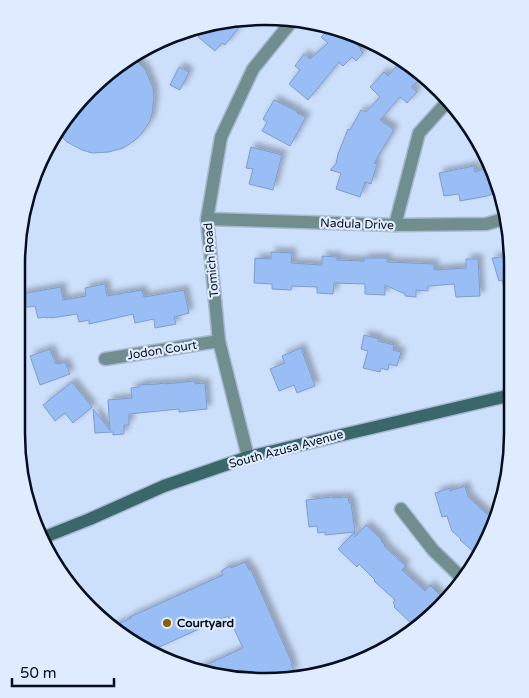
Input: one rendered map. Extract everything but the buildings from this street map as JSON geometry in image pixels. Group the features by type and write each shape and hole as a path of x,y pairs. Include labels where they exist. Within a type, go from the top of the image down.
{"street":[{"name":"Tomich Road","path":"248,457 220,341 207,218 221,137 253,69 288,26"},
{"path":"395,225 419,133 443,105"},
{"name":"Nadula Drive","path":"207,218 395,225 486,224 499,220"},
{"name":"Jodon Court","path":"104,359 220,341"},
{"name":"South Azusa Avenue","path":"48,536 164,486 248,457 504,397"},
{"path":"401,509 433,550 458,575"}],"place":[{"name":"Courtyard","path":"167,623"}]}
